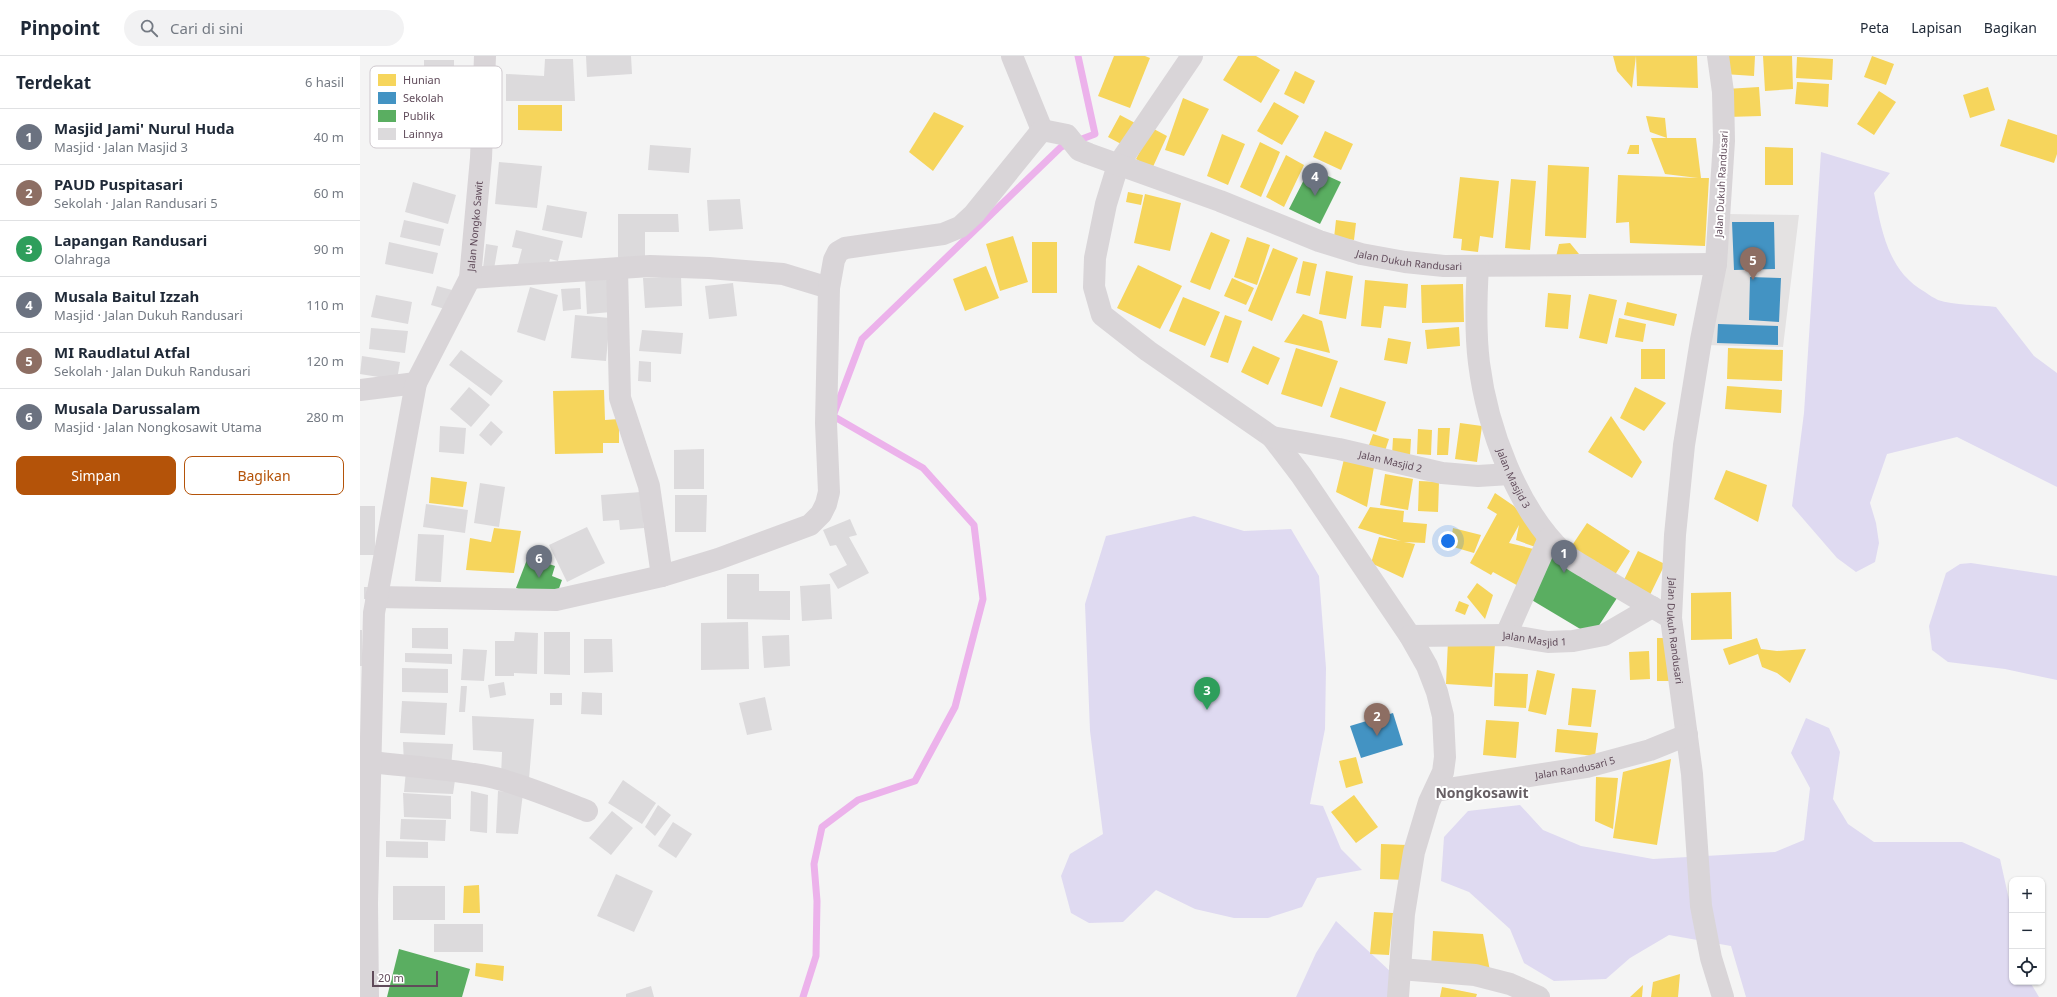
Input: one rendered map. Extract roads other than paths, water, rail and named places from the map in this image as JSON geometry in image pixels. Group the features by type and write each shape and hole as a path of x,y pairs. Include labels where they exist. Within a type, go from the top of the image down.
{"street":[{"name":"Jalan Nongko Sawit","path":"485,56 485,66"},
{"path":"370,608 556,600 662,576 718,559 810,525 821,514 826,504 829,492 826,423 829,288 834,260 838,252 845,248 943,234 960,227 974,214 1042,130 1012,56"},
{"path":"1192,56 1118,165 1106,204 1095,258 1094,287 1102,315 1148,351 1272,437 1301,475 1410,636 1427,666 1437,692 1443,716 1445,757 1443,772 1422,821 1414,852 1404,914 1398,997"},
{"name":"Jalan Dukuh Randusari","path":"1718,56 1723,92 1724,141 1716,264 1701,340 1684,445 1675,535 1671,618 1687,735 1702,906 1711,958 1723,997"},
{"name":"Jalan Dukuh Randusari","path":"1042,130 1073,142 1118,165 1220,201 1319,241 1361,254 1405,262 1478,266 1716,264"},
{"name":"Jalan Nongko Sawit","path":"368,997 367,903 370,608 416,383 470,278 481,148"},
{"path":"470,278 650,266 709,268 783,274 829,288"},
{"name":"Jalan Masjid 3","path":"1478,266 1476,319 1479,364 1490,414 1510,474 1521,496 1549,538 1566,555 1622,591 1671,618"},
{"path":"617,269 620,398 648,486 662,576"},
{"path":"360,390 416,383"},
{"name":"Jalan Masjid 2","path":"1272,437 1339,449 1442,473 1478,476 1510,474"},
{"path":"1506,635 1549,538"},
{"name":"Jalan Masjid 1","path":"1410,636 1506,635 1548,642 1573,641 1604,635 1652,607"},
{"name":"Jalan Randusari 5","path":"1435,790 1587,767 1650,750 1687,735"},
{"path":"368,754 495,778 548,794 587,811"},
{"path":"1400,969 1475,975 1510,984 1539,997"}],"waterway":[{"path":"803,997 816,956 817,901 814,864 822,827 858,800 915,781 955,707 983,599 974,525 923,468 833,416 862,339 1061,147 1095,134 1078,56"}],"place":[{"name":"Musala Baitul Izzah","path":"1315,196"},
{"name":"MI Raudlatul Atfal","path":"1753,280"},
{"name":"Masjid Jami' Nurul Huda","path":"1564,573"},
{"name":"Musala Darussalam","path":"539,578"},
{"name":"Lapangan Randusari","path":"1207,710"},
{"name":"PAUD Puspitasari","path":"1377,736"}],"district":[{"name":"Nongkosawit","path":"1482,792"}]}
